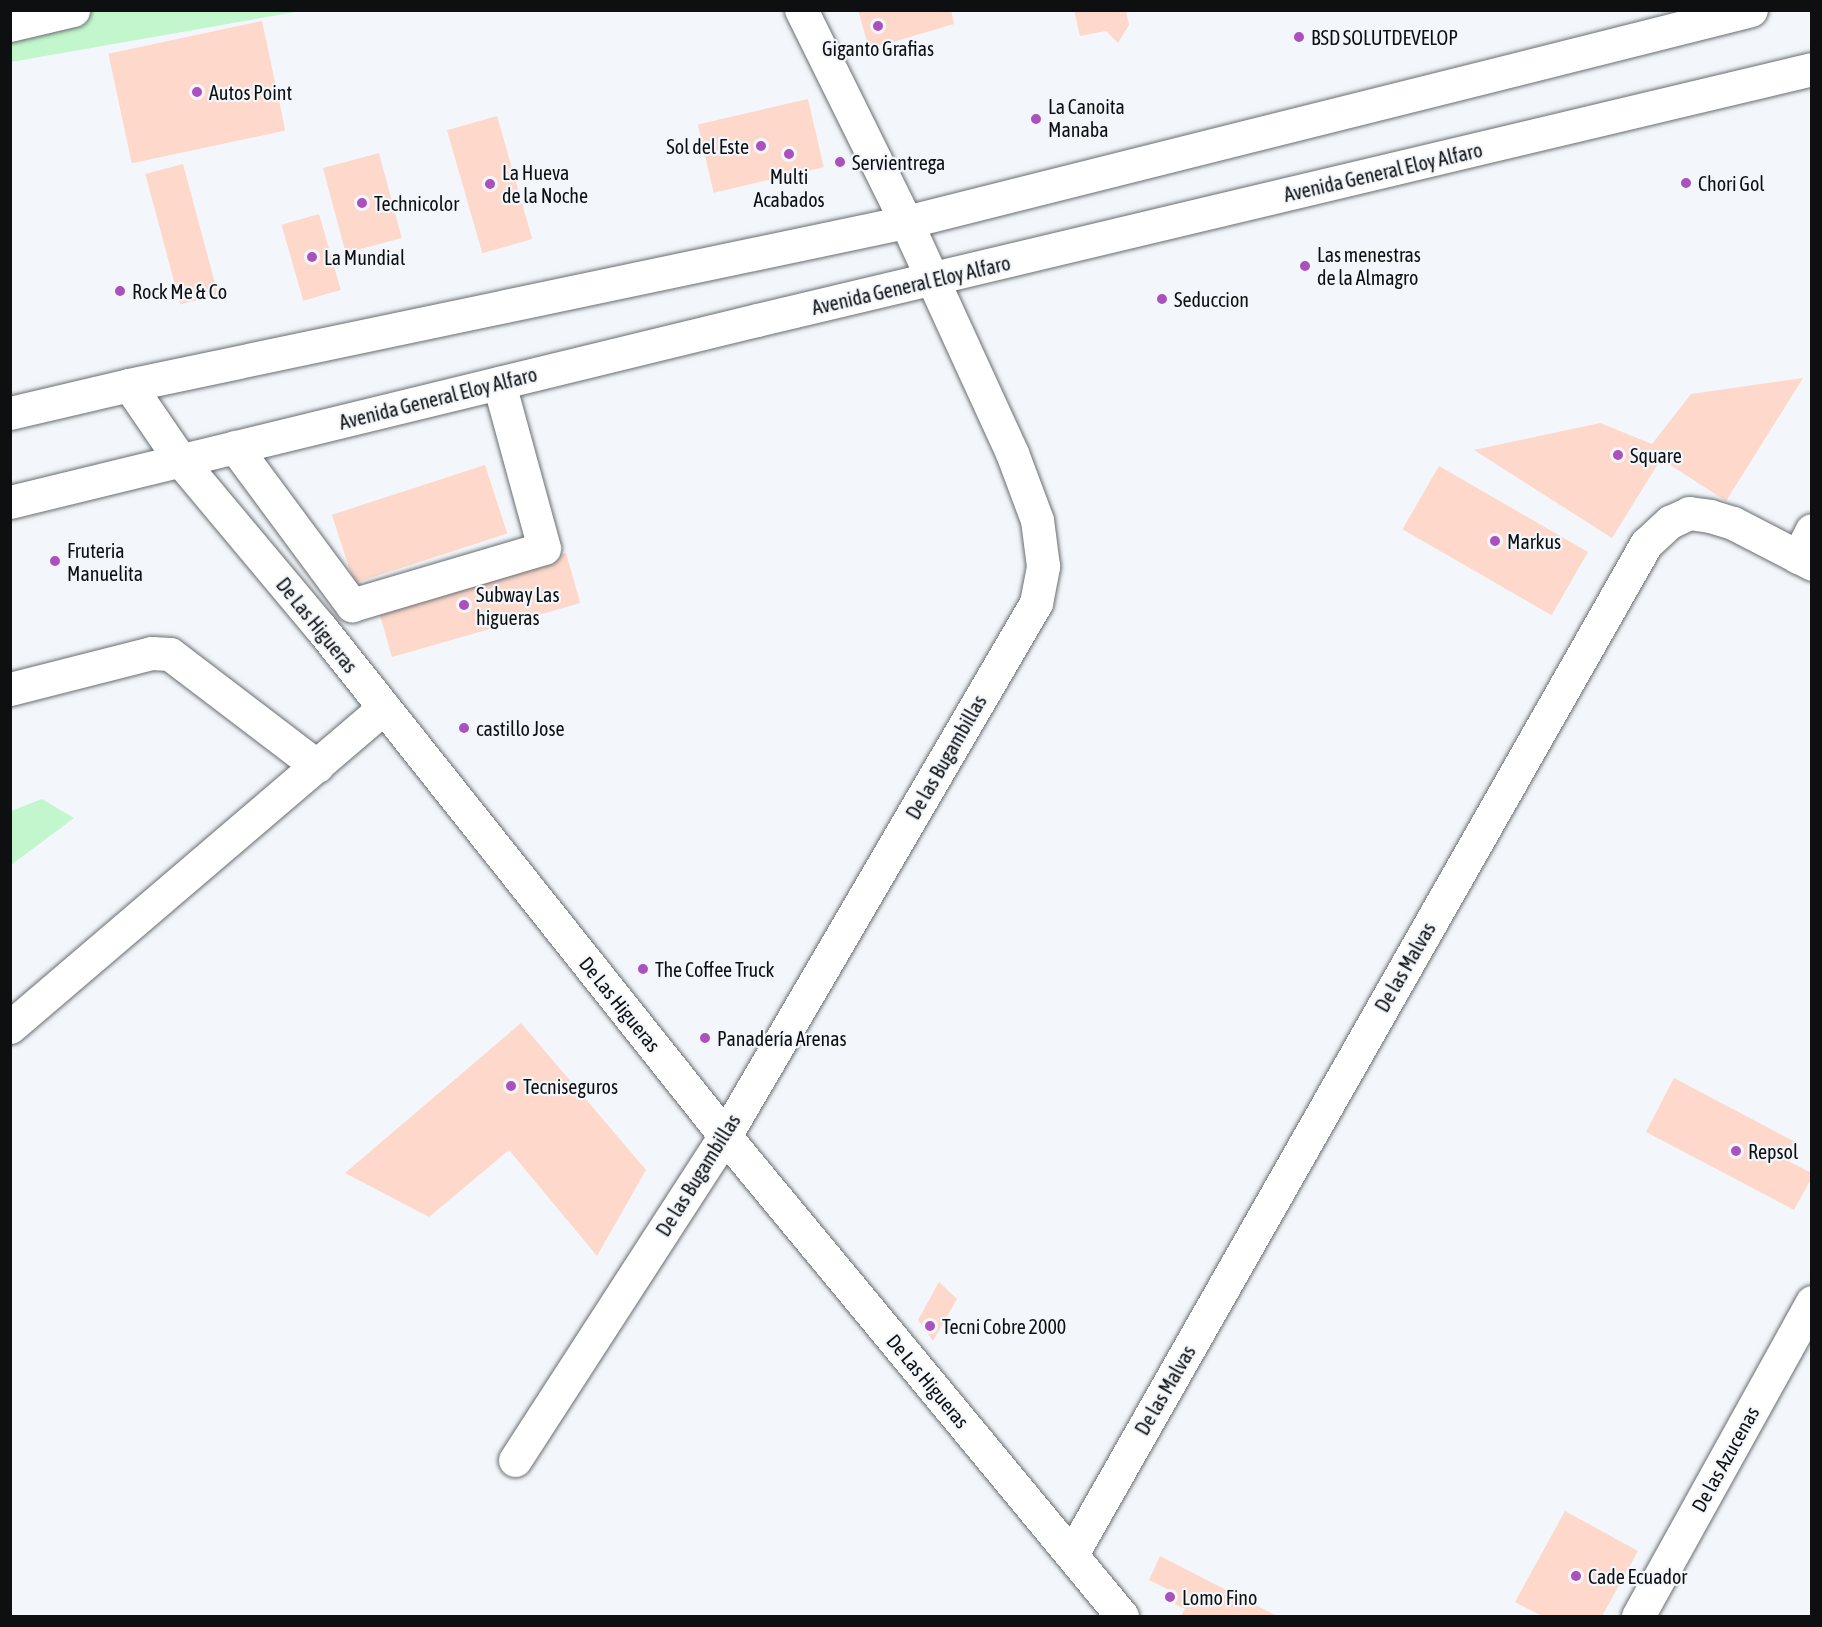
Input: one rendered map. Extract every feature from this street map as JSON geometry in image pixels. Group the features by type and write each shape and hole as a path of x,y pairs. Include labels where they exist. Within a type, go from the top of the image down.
{"street":[{"path":"29,18 73,10"},
{"name":"De las Bugambillas","path":"514,1460 725,1136 1036,603 1043,566 1037,520 1012,453 906,222 801,10"},
{"path":"10,413 129,385 906,222 1751,10"},
{"name":"Avenida General Eloy Alfaro","path":"10,502 1812,69"},
{"path":"320,627 352,605 544,548 499,383"},
{"name":"De Las Higueras","path":"129,385 181,461 320,627 725,1136 1122,1617"},
{"path":"235,447 352,605"},
{"name":"De las Malvas","path":"1072,1554 1646,544 1670,522 1689,513 1733,523 1807,550"},
{"path":"10,689 151,653 170,654 317,766"},
{"path":"10,1027 384,708"},
{"name":"De las Azucenas","path":"1638,1617 1812,1302"}],"green space":[{"path":"11,11 301,11 11,62"},
{"path":"42,799 74,818 11,865 11,811"}],"building":[{"path":"858,10 951,10 954,24 869,49"},
{"path":"1074,10 1126,10 1129,25 1118,43 1106,31 1080,36"},
{"name":"Autos Point","path":"262,21 285,131 132,163 108,54"},
{"name":"Sol del Este","path":"808,99 824,167 714,193 698,124"},
{"name":"La Hueva de la Noche","path":"497,116 532,239 482,253 447,130"},
{"name":"Technicolor","path":"379,153 402,238 346,253 323,168"},
{"path":"183,164 218,294 180,304 145,174"},
{"name":"La Mundial","path":"319,214 341,290 303,301 282,225"},
{"name":"Square","path":"1803,378 1726,501 1661,459 1612,538 1474,450 1600,423 1652,444 1691,394"},
{"path":"485,465 507,533 354,583 332,515"},
{"name":"Markus","path":"1439,466 1588,552 1551,615 1402,529"},
{"path":"566,553 580,603 392,657 378,607"},
{"name":"Tecniseguros","path":"521,1023 646,1170 597,1256 509,1150 429,1217 345,1173"},
{"name":"Repsol","path":"1674,1078 1795,1142 1786,1160 1812,1173 1812,1177 1794,1210 1646,1132"},
{"path":"939,1282 957,1299 933,1341 918,1320"},
{"name":"Cade Ecuador","path":"1565,1511 1638,1551 1602,1616 1542,1616 1515,1602"},
{"path":"1160,1556 1277,1616 1181,1616 1185,1609 1164,1599 1169,1590 1149,1580"}],"place":[{"name":"Giganto Grafias","path":"878,26"},
{"name":"BSD SOLUTDEVELOP","path":"1299,37"},
{"name":"Autos Point","path":"197,92"},
{"name":"La Canoita Manaba","path":"1036,119"},
{"name":"Sol del Este","path":"761,146"},
{"name":"Multi Acabados","path":"789,154"},
{"name":"Servientrega","path":"840,162"},
{"name":"Chori Gol","path":"1686,183"},
{"name":"La Hueva de la Noche","path":"490,184"},
{"name":"Technicolor","path":"362,203"},
{"name":"La Mundial","path":"312,257"},
{"name":"Las menestras de la Almagro","path":"1305,266"},
{"name":"Rock Me & Co","path":"120,291"},
{"name":"Seduccion","path":"1162,299"},
{"name":"Square","path":"1618,455"},
{"name":"Markus","path":"1495,541"},
{"name":"Fruteria Manuelita","path":"55,561"},
{"name":"Subway Las higueras","path":"464,605"},
{"name":"castillo Jose","path":"464,728"},
{"name":"The Coffee Truck","path":"643,969"},
{"name":"Panadería Arenas","path":"705,1038"},
{"name":"Tecniseguros","path":"511,1086"},
{"name":"Repsol","path":"1736,1151"},
{"name":"Tecni Cobre 2000","path":"930,1326"},
{"name":"Cade Ecuador","path":"1576,1576"},
{"name":"Lomo Fino","path":"1170,1597"}]}
